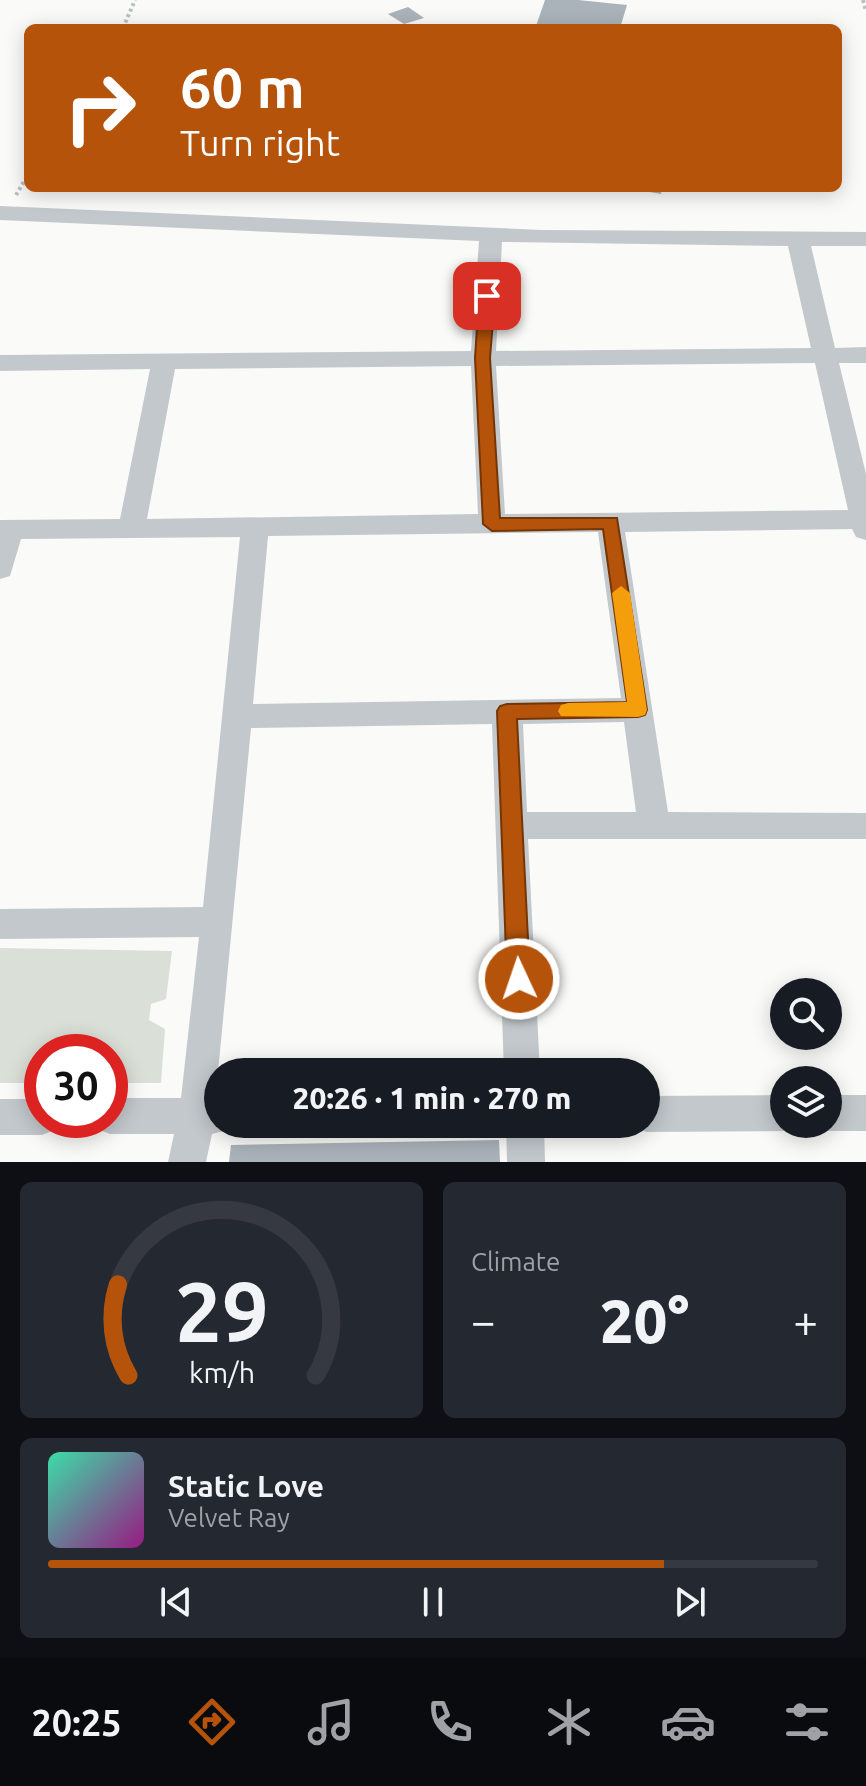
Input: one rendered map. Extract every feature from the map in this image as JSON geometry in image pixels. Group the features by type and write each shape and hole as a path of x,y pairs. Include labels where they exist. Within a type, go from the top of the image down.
{"street":[{"path":"0,213 491,233 866,239"},
{"path":"491,233 483,358 492,524"},
{"path":"0,569 5,530 610,522 865,523 798,240"},
{"path":"0,363 866,355"},
{"path":"132,528 164,361"},
{"path":"610,522 654,826"},
{"path":"210,1058 218,922 255,527"},
{"path":"239,716 638,710"},
{"path":"507,711 521,1058"},
{"path":"512,825 866,826"},
{"path":"0,924 218,922"},
{"path":"660,1114 770,1113"},
{"path":"842,1113 866,1113"},
{"path":"128,1116 204,1116"},
{"path":"0,1117 24,1117"},
{"path":"187,1162 204,1123"},
{"path":"525,1138 526,1162"}],"path":[{"path":"125,24 135,0"},
{"path":"863,0 866,11"}],"shaded area":[{"path":"0,948 172,951 166,999 151,1004 149,1020 165,1029 161,1083 128,1083 128,1034 24,1034 24,1083 0,1083"}],"building":[{"path":"545,0 627,5 621,24 537,24"},
{"path":"408,7 424,18 404,24 388,14"},
{"path":"499,1140 500,1162 229,1162 231,1145"}],"slow traffic":[{"path":"568,711 638,710 621,593"}],"route":[{"path":"487,296 483,358 492,524 610,522 638,710 507,711 519,979"}]}
